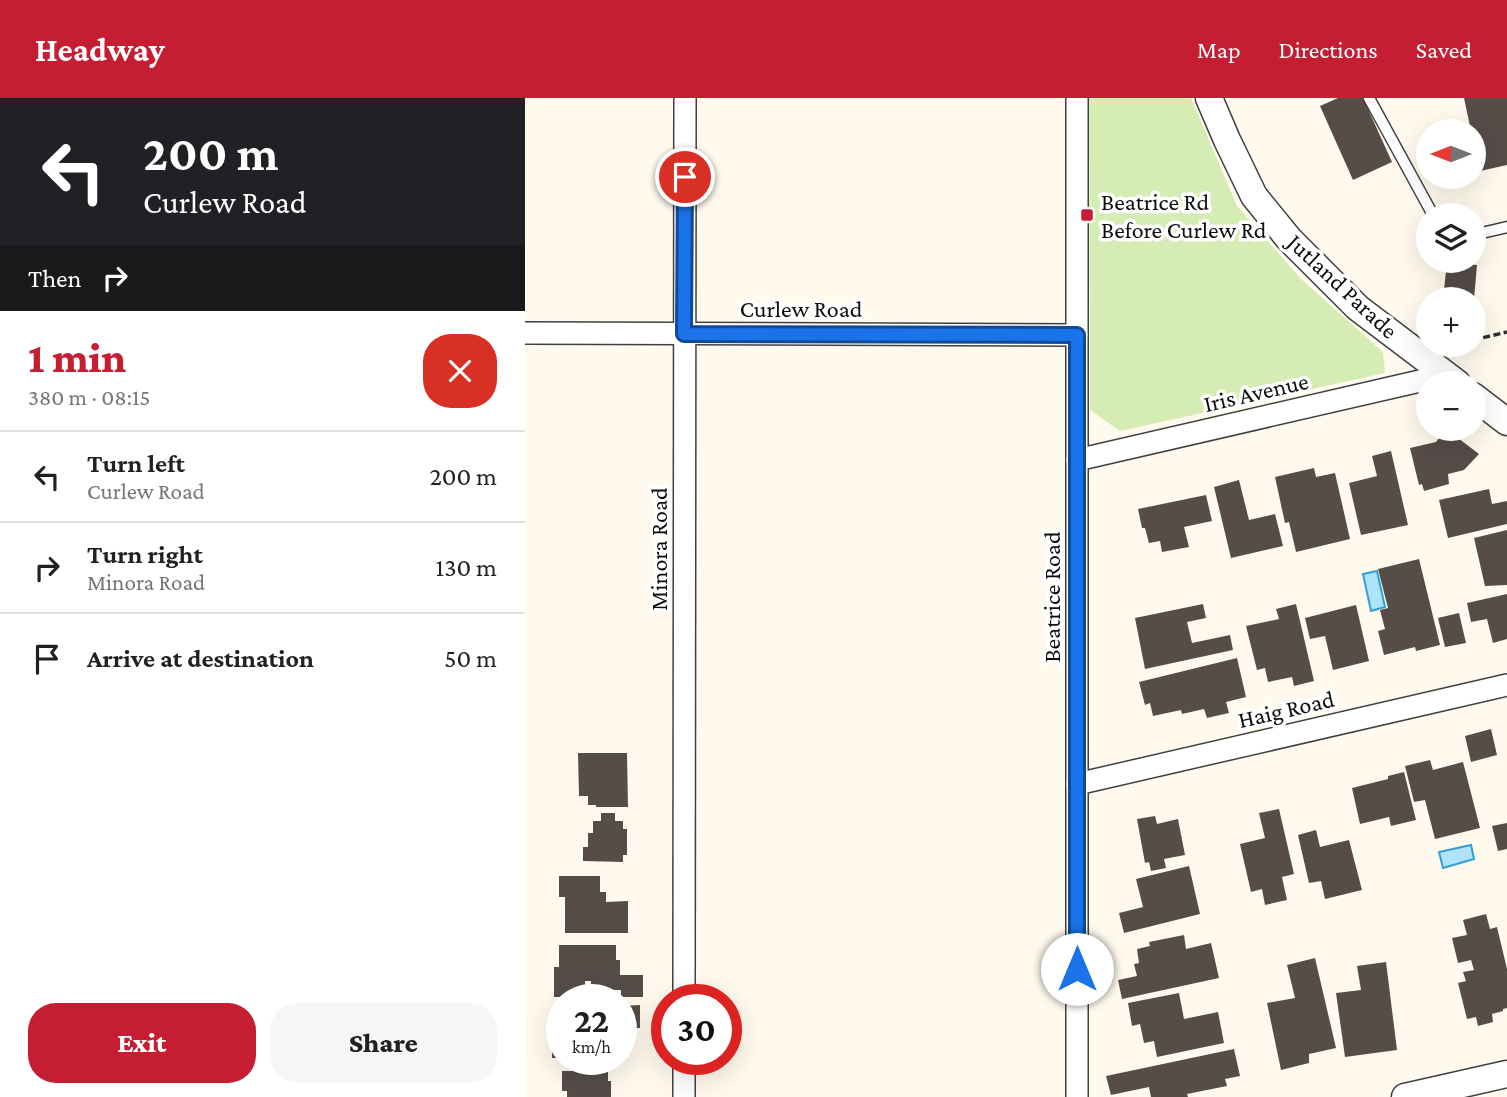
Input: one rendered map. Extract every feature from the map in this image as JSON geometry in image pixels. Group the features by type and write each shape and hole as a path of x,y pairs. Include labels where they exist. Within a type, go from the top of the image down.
{"street":[{"name":"Minora Road","path":"684,984 685,98"},
{"name":"Beatrice Road","path":"1077,98 1077,1097"},
{"name":"Jutland Parade","path":"1209,98 1254,196 1289,239 1359,308 1441,371"},
{"name":"Curlew Road","path":"525,333 1077,335"},
{"name":"Iris Avenue","path":"1077,460 1416,387"},
{"path":"1486,406 1507,422"},
{"name":"Haig Road","path":"1077,784 1507,685"},
{"path":"1405,1097 1507,1074"},
{"path":"684,1075 684,1097"}],"lane":[{"path":"1369,98 1426,203"},
{"path":"1486,231 1507,227"}],"path":[{"path":"1486,337 1507,332"}],"green space":[{"path":"1089,98 1191,98 1237,206 1301,279 1383,352 1385,373 1120,431 1090,410"}],"water":[{"path":"1377,571 1385,607 1371,611 1363,574"},
{"path":"1471,845 1474,859 1443,868 1439,852"}],"building":[{"path":"1338,98 1363,98 1392,162 1353,180 1320,106"},
{"path":"1464,98 1507,98 1507,165 1486,170 1486,119 1468,119"},
{"path":"1446,273 1476,273 1475,287 1444,287"},
{"path":"1462,441 1479,454 1464,470 1448,474 1449,484 1424,491 1422,484 1419,485 1410,448 1436,442"},
{"path":"1391,451 1408,525 1361,535 1349,483 1377,476 1372,456"},
{"path":"1314,468 1316,477 1335,473 1350,539 1296,552 1289,522 1285,523 1275,477"},
{"path":"1239,480 1249,520 1275,514 1283,546 1231,558 1214,487"},
{"path":"1489,489 1492,504 1507,501 1507,524 1448,538 1439,500"},
{"path":"1206,495 1212,521 1184,527 1189,547 1162,552 1160,541 1149,543 1138,509"},
{"path":"1507,530 1507,585 1485,586 1474,538"},
{"path":"1419,559 1440,645 1416,651 1415,647 1384,655 1378,631 1385,629 1380,610 1388,608 1378,569"},
{"path":"1507,594 1507,639 1493,643 1487,619 1471,622 1467,603"},
{"path":"1203,604 1206,618 1187,622 1192,643 1230,635 1233,650 1145,669 1135,618"},
{"path":"1296,604 1314,681 1294,686 1292,677 1268,682 1265,668 1257,670 1246,626 1279,619 1276,609"},
{"path":"1356,605 1369,661 1333,670 1325,636 1310,639 1305,618"},
{"path":"1459,613 1466,643 1445,647 1438,618"},
{"path":"1237,658 1246,697 1226,702 1229,713 1207,718 1204,709 1182,714 1181,710 1153,716 1150,703 1145,705 1139,682"},
{"path":"1491,729 1497,755 1471,762 1465,736"},
{"path":"578,753 627,753 628,807 596,807 588,805 588,796 579,796"},
{"path":"1430,760 1433,770 1463,762 1480,828 1435,839 1425,800 1414,802 1405,766"},
{"path":"1404,772 1416,820 1391,826 1389,817 1360,824 1352,788"},
{"path":"1279,809 1294,874 1282,877 1287,900 1265,905 1262,889 1251,892 1240,844 1265,838 1259,813"},
{"path":"601,813 615,813 615,821 623,821 623,829 627,829 627,855 623,855 623,862 583,861 583,847 588,847 588,833 593,833 593,821 601,821"},
{"path":"1155,816 1157,824 1178,819 1185,855 1164,859 1166,868 1151,871 1149,862 1145,863 1137,819"},
{"path":"1507,823 1507,849 1498,851 1492,826"},
{"path":"1316,830 1320,847 1349,840 1362,890 1325,899 1321,881 1309,883 1298,835"},
{"path":"1189,866 1200,914 1124,933 1119,913 1143,907 1136,879"},
{"path":"559,876 600,876 600,892 606,892 606,902 628,901 628,933 565,933 565,897 559,897"},
{"path":"1486,914 1490,929 1497,927 1507,969 1507,1008 1492,1014 1493,1022 1478,1026 1476,1017 1467,1019 1458,983 1466,981 1463,972 1474,970 1471,960 1458,963 1452,938 1467,935 1463,920"},
{"path":"1184,935 1186,949 1211,943 1219,978 1122,999 1118,980 1137,976 1134,964 1139,963 1137,949 1150,946 1149,942"},
{"path":"559,945 616,945 620,975 643,975 643,997 637,997 637,984 591,984 591,981 585,981 585,984 554,984 554,967 559,967"},
{"path":"1315,958 1336,1048 1309,1054 1309,1063 1281,1070 1267,1003 1295,998 1287,965"},
{"path":"1386,962 1397,1050 1345,1057 1336,993 1361,990 1357,966"},
{"path":"1179,993 1184,1019 1218,1012 1224,1043 1157,1057 1154,1041 1144,1043 1140,1024 1132,1026 1128,1003"},
{"path":"637,1005 640,1005 640,1028 637,1028"},
{"path":"1234,1049 1240,1076 1225,1079 1227,1086 1187,1094 1188,1097 1151,1097 1149,1087 1111,1095 1106,1076"},
{"path":"562,1075 608,1075 608,1081 611,1081 611,1097 567,1097 567,1091 562,1091"}],"place":[{"name":"Beatrice Rd Before Curlew Rd","path":"1087,215"}],"route":[{"path":"685,177 684,334 1077,335 1077,969"}]}
